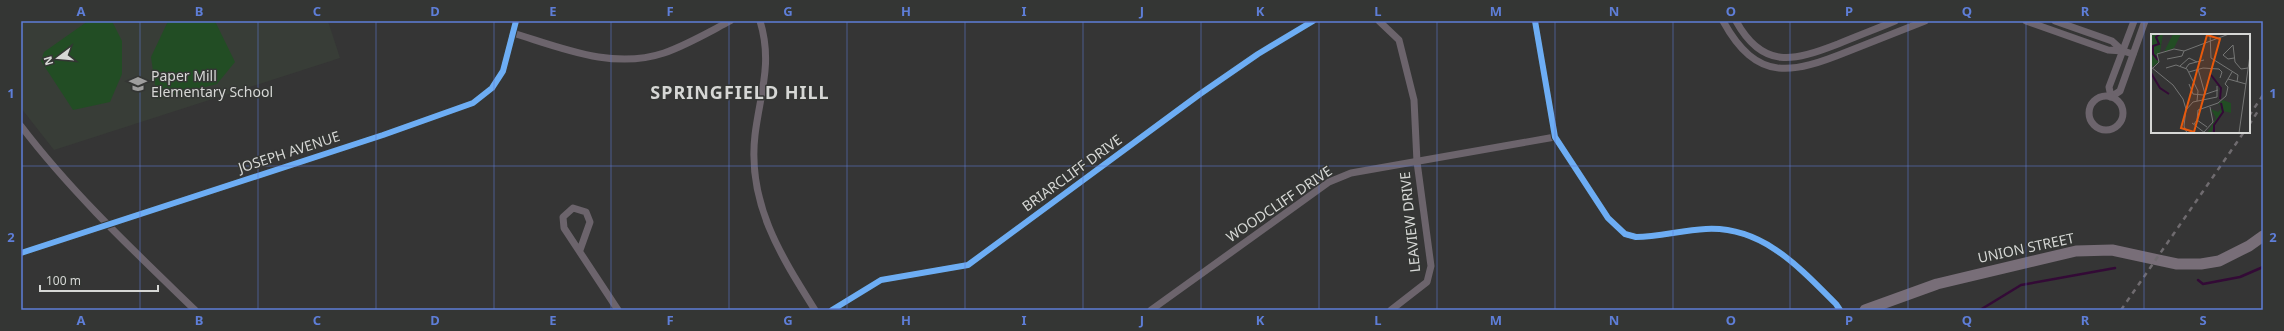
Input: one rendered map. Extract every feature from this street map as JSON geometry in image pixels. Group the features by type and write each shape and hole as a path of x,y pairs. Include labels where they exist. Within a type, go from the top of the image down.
{"main road":[{"name":"UNION STREET","path":"1865,310 1937,284 2076,251 2112,250 2177,264 2202,264 2219,260 2250,246 2263,236"}],"street":[{"name":"JOSEPH AVENUE","path":"21,253 106,224 383,135 473,103 492,88 503,71 516,21"},
{"path":"513,32 594,57 635,59 676,48 730,21"},
{"path":"760,21 765,40 766,69 755,135 756,188 764,218 772,236 815,310"},
{"name":"BRIARCLIFF DRIVE","path":"832,310 881,280 968,265 1200,94 1258,54 1313,21"},
{"name":"LEAVIEW DRIVE","path":"1379,21 1399,40 1414,100 1417,162 1431,266 1430,276 1424,286 1392,310"},
{"path":"1535,21 1555,137 1608,218 1625,234 1647,237 1710,229 1730,229 1749,234 1786,257 1816,284 1840,310"},
{"path":"1723,21 1735,41 1751,57 1771,66 1792,69 1813,65 1925,21"},
{"path":"1736,21 1746,37 1762,50 1772,55 1791,58 1810,55 1895,21"},
{"path":"2026,21 2108,50 2123,51 2133,54"},
{"path":"2055,21 2112,41 2123,51"},
{"path":"2134,21 2109,87 2111,97 2120,103 2123,116 2115,128 2102,130 2093,124 2090,110 2097,99 2111,97 2120,91 2145,21"},
{"path":"21,126 51,164 106,224 195,310"},
{"name":"WOODCLIFF DRIVE","path":"1151,310 1329,182 1351,173 1555,137"},
{"path":"580,250 590,222 586,212 573,208 563,217 563,223 568,234 580,250 618,310"}],"shaded area":[{"name":"Paper Mill Elementary School","path":"21,21 328,21 340,58 54,150 21,108"}],"green space":[{"path":"88,21 112,21 122,41 122,74 110,102 73,110 41,61 44,52"},
{"path":"168,21 215,21 235,62 217,84 157,99 151,57"}],"waterway":[{"path":"2198,280 2203,284 2240,277 2263,267"},
{"path":"1980,310 2021,285 2115,268"}],"railway":[{"path":"2250,114 2263,95"},
{"path":"2250,123 2258,111"},
{"path":"2121,310 2243,133"}],"cycle path":[{"path":"21,253 383,135 473,103 492,88 503,71 516,21"},
{"path":"832,310 881,280 968,265 1200,94 1258,54 1313,21"},
{"path":"1535,21 1555,137 1608,218 1625,234 1636,237 1706,229 1726,230 1745,234 1762,242 1793,263 1808,276 1840,310"}],"place":[{"name":"Paper Mill Elementary School","path":"138,84"}],"district":[{"name":"SPRINGFIELD HILL","path":"740,93"}]}
